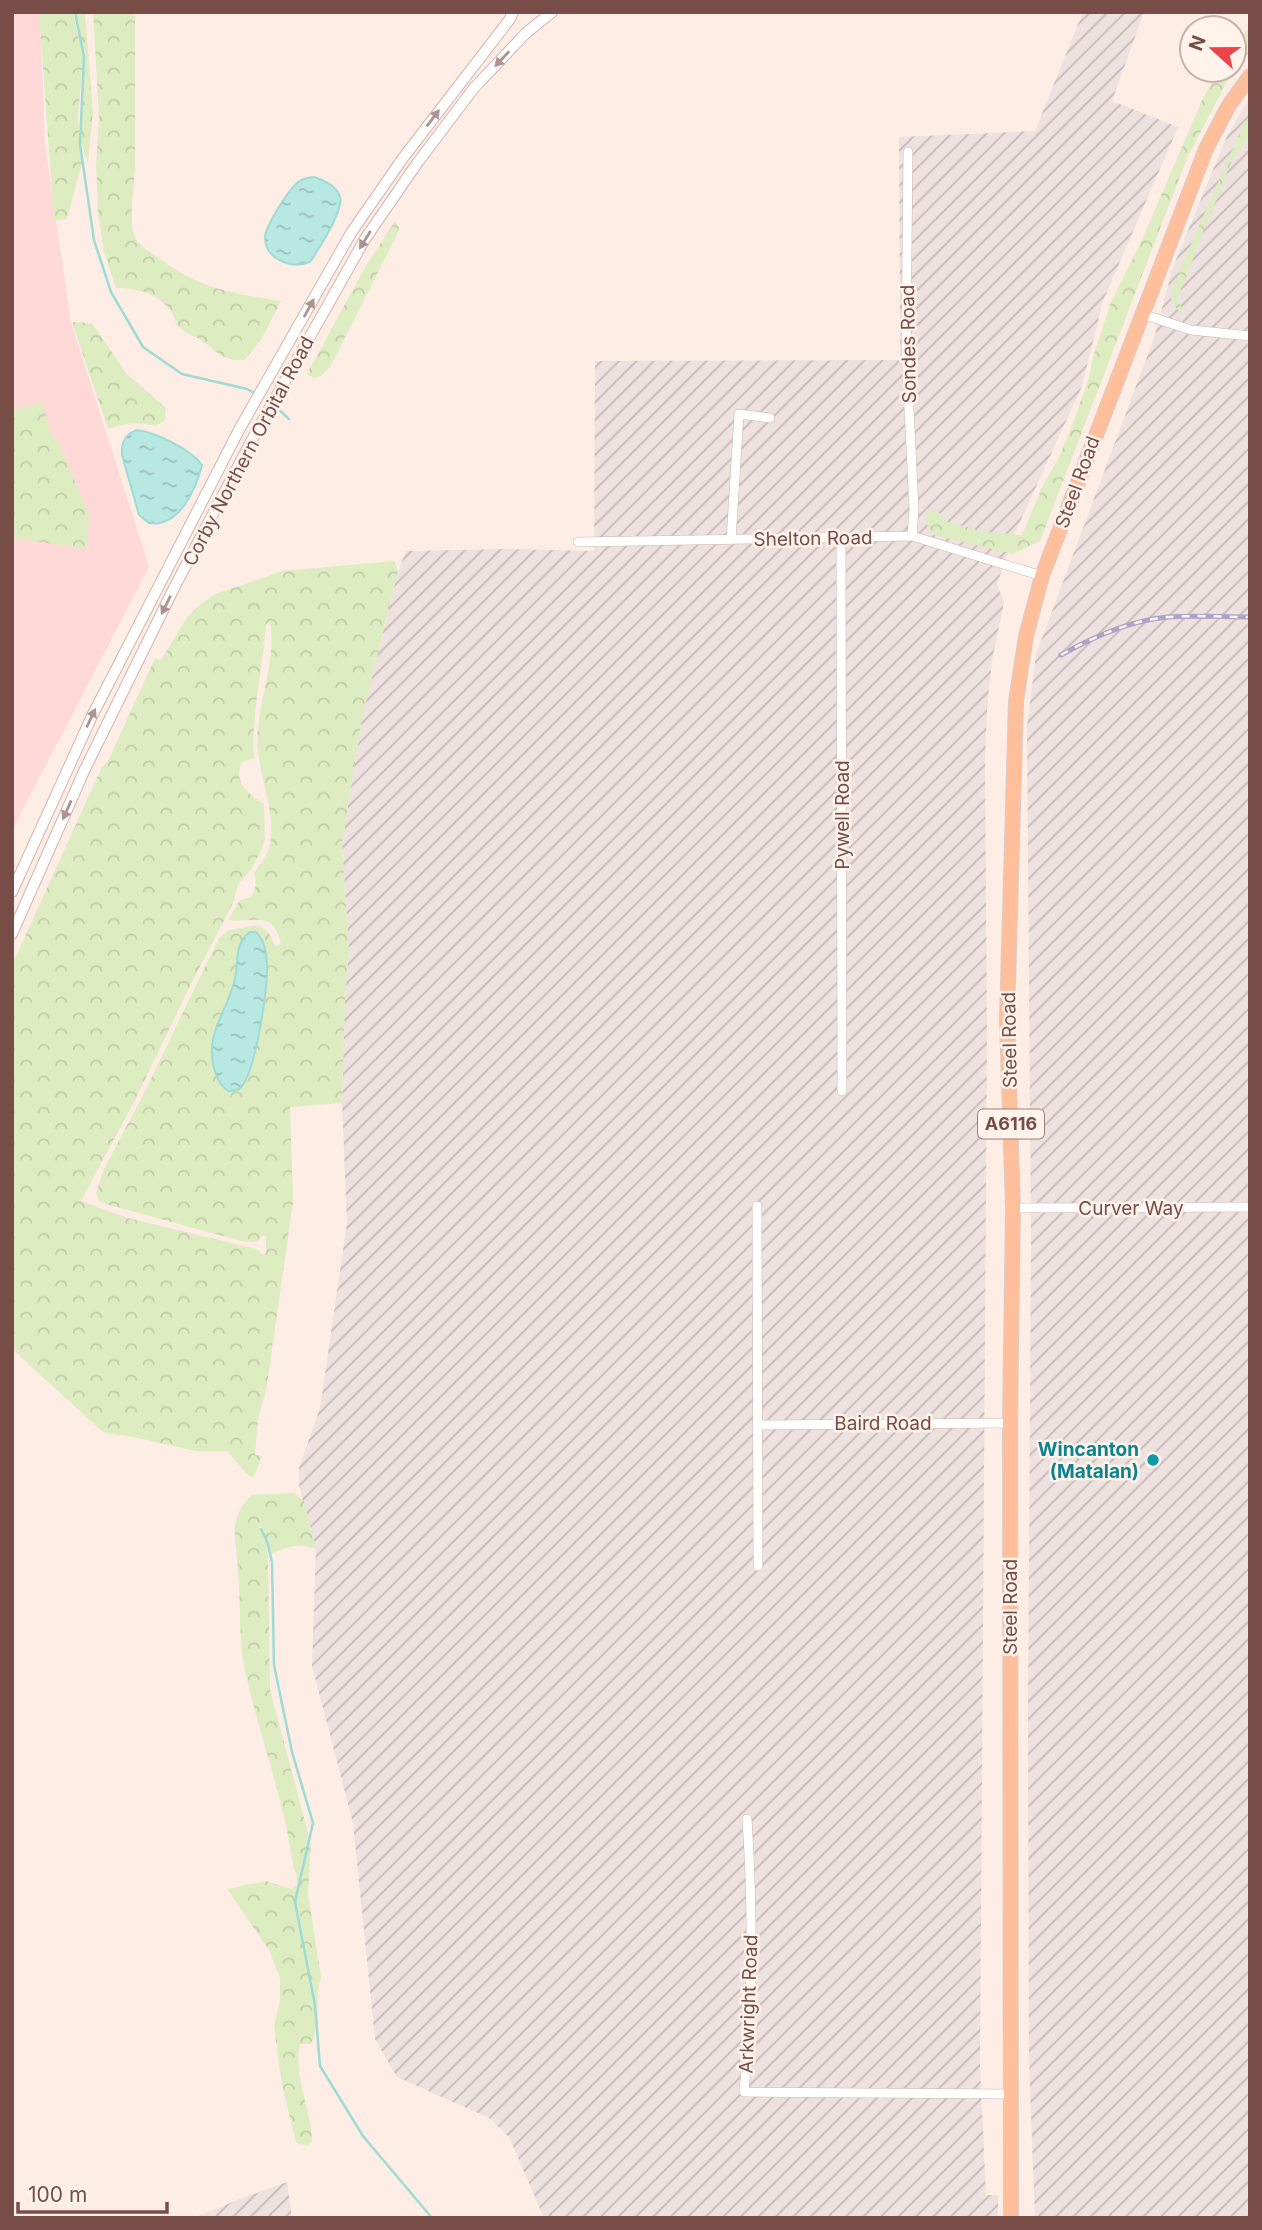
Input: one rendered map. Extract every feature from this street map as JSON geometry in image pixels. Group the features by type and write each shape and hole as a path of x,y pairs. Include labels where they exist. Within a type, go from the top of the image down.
{"main road":[{"name":"Steel Road","path":"1011,2218 1010,1423 1013,1208 1007,1019 1016,701 1026,636 1042,576 1206,149 1229,105 1250,76"}],"street":[{"name":"Corby Northern Orbital Road","path":"12,892 92,716 240,428 351,233 403,158 513,12"},
{"name":"Corby Northern Orbital Road","path":"12,934 85,769 174,588 254,436 365,239 474,88 526,33 552,12"},
{"name":"Sondes Road","path":"908,152 906,349 914,509 912,536"},
{"path":"1142,314 1191,330 1250,336"},
{"path":"731,540 738,414 770,418"},
{"name":"Shelton Road","path":"578,542 912,536 1042,576"},
{"name":"Pywell Road","path":"841,538 842,1091"},
{"path":"757,1206 758,1566"},
{"name":"Curver Way","path":"1013,1208 1250,1208"},
{"name":"Baird Road","path":"757,1425 1010,1423"},
{"name":"Arkwright Road","path":"747,1819 751,1876 751,2026 744,2092 1010,2094"}],"shaded area":[{"path":"12,12 40,12 45,144 71,322 149,567 12,830"},
{"path":"1083,12 1144,12 1112,101 1178,127 1103,301 1082,386 1015,533 997,584 1004,602 992,661 985,758 987,1045 980,2067 986,2195 998,2195 998,2218 544,2218 509,2137 489,2118 397,2077 375,2039 353,1823 312,1666 316,1549 299,1485 299,1468 320,1408 347,1223 342,1103 349,953 342,844 362,718 398,571 406,551 594,551 595,361 900,360 899,137 1035,131"},
{"path":"1250,97 1250,2218 1035,2218 1029,2062 1031,1239 1027,727 1036,654 1154,338 1173,267 1227,136"},
{"path":"287,2182 292,2218 194,2218 237,2200"}],"green space":[{"path":"39,12 73,12 83,58 78,118 82,162 67,219 54,221"},
{"path":"76,12 85,12 93,112 88,163 81,142 84,54"},
{"path":"93,12 133,12 135,15 135,165 132,224 136,239 173,268 202,283 231,292 281,301 261,340 244,360 232,360 223,356 184,331 177,325 172,312 159,299 139,290 116,288 104,252 98,213 96,166 99,118"},
{"path":"1250,26 1248,54 1248,28"},
{"path":"1211,84 1226,84 1187,158 1040,541 1013,554 934,535 927,525 926,509 935,509 948,522 985,532 1022,535 1071,428 1111,302 1142,240"},
{"path":"1250,109 1250,134 1230,165 1177,299 1185,313 1178,310 1171,299 1175,281"},
{"path":"395,221 399,228 397,235 330,367 321,376 314,378 307,374 364,269"},
{"path":"72,322 92,323 126,373 166,408 165,420 156,426 132,424 108,429"},
{"path":"43,402 50,433 58,440 89,515 87,549 12,538 12,410"},
{"path":"394,561 398,571 362,718 342,844 349,953 342,1103 290,1107 293,1202 266,1391 258,1418 255,1455 262,1456 254,1477 248,1475 227,1451 195,1451 104,1433 12,1349 12,965 155,658 161,660 188,616 215,594 283,571","holes":["270,623 271,654 257,738 270,816 271,839 267,853 254,873 256,885 252,896 239,901 228,920 267,922 273,926 281,944 275,946 269,933 258,925 229,930 219,938 104,1169 96,1193 99,1201 109,1205 245,1242 256,1242 266,1236 266,1253 262,1254 257,1249 128,1218 81,1201 135,1100 234,901 238,884 251,870 262,849 265,839 264,804 244,787 239,769 242,762 254,758 256,708 266,624","236,973 260,1023 260,1035 245,1082 215,1072 211,1047"]},
{"path":"294,1493 304,1501 316,1549 293,1546 270,1555 266,1542 270,1690 311,1844 308,1894 321,1977 314,2037 310,2044 300,2044 298,2056 300,2080 311,2129 312,2141 308,2145 296,2142 282,2085 274,2026 280,2000 280,1978 269,1950 227,1889 266,1881 292,1889 297,1885 283,1812 243,1659 235,1530 243,1504 251,1495"}],"water":[{"path":"314,177 336,190 340,197 338,211 330,230 310,262 295,264 281,261 274,257 266,245 266,232 291,189 301,180"},
{"path":"137,430 172,443 190,453 202,465 191,495 184,505 169,519 160,523 149,523 139,515 122,455 125,439"},
{"path":"250,932 256,932 266,953 267,978 263,1012 255,1051 245,1081 239,1089 228,1091 220,1083 216,1073 212,1056 213,1041 234,982 240,945"}],"waterway":[{"path":"75,12 84,57 80,144 94,240 111,292 143,347 182,374 247,389 256,394"},
{"path":"274,405 289,419"},
{"path":"261,1529 272,1562 274,1665 292,1752 313,1823 295,1902 315,2005 320,2066 363,2136 432,2218"}],"railway":[{"path":"1061,655 1113,630 1154,619 1188,616 1250,617"}],"place":[{"name":"Wincanton (Matalan)","path":"1153,1460"}]}
